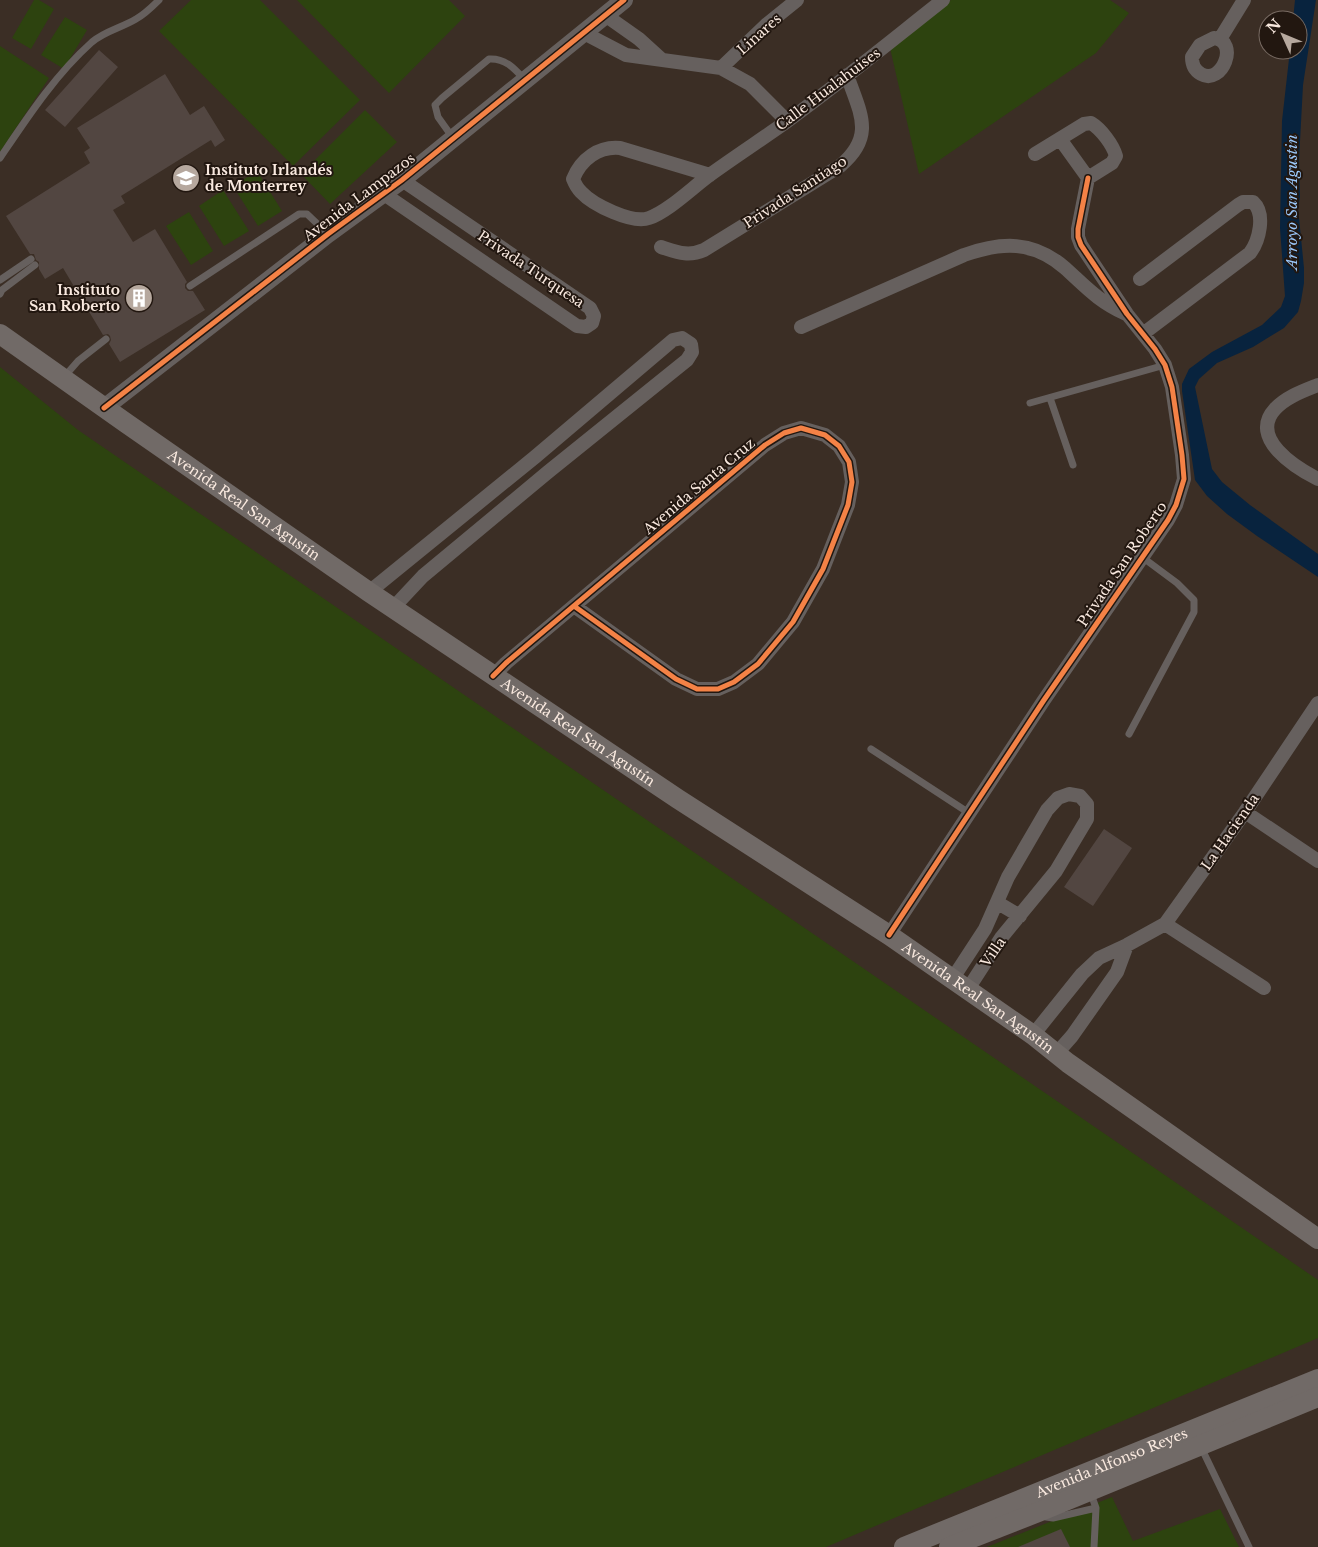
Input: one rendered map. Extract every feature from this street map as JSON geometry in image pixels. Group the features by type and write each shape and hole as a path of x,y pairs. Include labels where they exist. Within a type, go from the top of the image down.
{"main road":[{"name":"Avenida Real San Agustín","path":"0,334 492,676 961,983 1068,1063 1318,1239"},
{"name":"Avenida Real San Agustín","path":"1059,1055 1070,1060 1318,1222"},
{"name":"Avenida Alfonso Reyes","path":"948,1547 1038,1503 1318,1380"},
{"name":"Avenida Alfonso Reyes","path":"904,1547 1038,1503 1093,1500 1200,1445 1318,1397"}],"street":[{"name":"Avenida Lampazos","path":"104,408 328,234 402,180 624,0"},
{"name":"Linares","path":"722,68 766,26 797,0"},
{"name":"Calle Hualahuises","path":"710,175 612,147 597,152 588,158 576,171 573,179 576,187 590,200 611,211 640,220 649,218 787,121 943,0"},
{"path":"1220,39 1244,0"},
{"path":"605,15 639,39 661,59"},
{"path":"584,33 626,55 722,68 750,84 787,121"},
{"name":"Privada Santiago","path":"661,247 685,254 694,254 704,250 850,158 860,142 862,121 847,75"},
{"path":"1035,154 1088,122 1098,129 1114,149 1116,156 1114,161 1088,178 1060,139"},
{"name":"Privada San Roberto","path":"889,935 1044,700 1176,505 1184,479 1175,404 1165,365 1144,333 1127,314 1086,253 1078,237 1078,228 1088,178"},
{"name":"Privada Turquesa","path":"384,194 577,326 586,327 592,323 594,316 590,308 402,180"},
{"path":"1140,279 1238,205 1243,202 1253,202 1258,207 1260,218 1258,238 1250,253 1144,333"},
{"name":"Privada San Roberto","path":"801,327 964,255 999,245 1012,245 1032,250 1052,259 1095,296 1111,307 1127,314"},
{"path":"494,269 507,252"},
{"path":"369,592 535,457 673,340 682,338 691,344 692,352 687,360 423,576 393,608"},
{"path":"1318,385 1296,394 1280,404 1267,423 1272,443 1284,458 1294,466 1318,479"},
{"name":"Avenida Santa Cruz","path":"492,676 574,606 765,445 784,433 801,428 825,435 839,446 848,462 852,482 848,505 822,569 793,622 758,664 734,682 718,689 697,689 676,680 574,606"},
{"path":"535,457 548,472"},
{"name":"La Hacienda","path":"1033,1035 1082,974 1098,958 1128,945 1166,924 1318,705"},
{"name":"Villa","path":"1070,794 1080,796 1087,804 1086,819 1056,872 986,959 961,983 972,950 998,903 1008,877 1047,810 1058,798 1070,794"},
{"path":"1245,812 1318,861"},
{"path":"998,903 1020,916"},
{"path":"1166,924 1264,988"},
{"path":"1059,1055 1117,972 1128,945"},
{"path":"972,950 986,959"}],"lane":[{"path":"0,158 45,93 80,54 103,34 135,20 159,0"},
{"path":"453,138 438,117 435,105 442,98 490,59 499,59 515,69 524,80"},
{"path":"190,286 299,214 308,214 328,234"},
{"path":"0,280 33,262 0,294"},
{"path":"63,378 78,361 106,339"},
{"path":"1030,404 1165,365"},
{"path":"1050,398 1073,465"},
{"path":"1130,734 1194,612 1194,600 1177,583 1142,557"},
{"path":"871,749 969,813"},
{"path":"1200,1445 1249,1547"},
{"path":"1093,1500 1094,1547"}],"green space":[{"path":"34,0 39,0 54,9 31,49 12,38"},
{"path":"191,0 260,0 360,100 293,166 159,31"},
{"path":"297,0 449,0 465,16 389,93"},
{"path":"951,0 1110,0 1129,13 1096,53 919,174 890,48"},
{"path":"65,17 87,30 64,69 41,55"},
{"path":"0,46 49,78 0,152"},
{"path":"365,110 397,142 330,204 301,174"},
{"path":"257,171 282,211 258,226 233,186"},
{"path":"223,190 249,231 224,246 199,206"},
{"path":"189,212 213,251 191,265 166,226"},
{"path":"0,367 78,430 1318,1280 1318,1338 826,1547 0,1547"},
{"path":"1112,1497 1133,1541 1220,1509 1239,1547 987,1547"}],"water":[{"path":"1295,0 1316,0 1308,52 1308,10 1294,10"},
{"name":"Arroyo San Agustin","path":"1289,60 1307,60 1303,85 1299,160 1300,197 1298,208 1304,283 1298,312 1284,328 1253,347 1217,363 1199,379 1195,387 1212,469 1222,482 1250,505 1318,554 1318,577 1227,514 1207,496 1195,480 1182,391 1182,384 1189,369 1212,352 1262,325 1281,307 1285,296 1280,228 1282,121"}],"building":[{"path":"99,50 118,67 65,127 45,110"},
{"path":"165,74 190,115 204,106 225,140 215,147 211,140 121,196 125,203 113,210 133,242 155,229 187,282 185,288 188,291 193,291 205,310 120,362 109,344 110,336 108,334 103,335 63,268 45,279 39,269 39,262 34,254 30,254 6,216 90,163 84,152 90,148 77,128"},
{"path":"1104,829 1132,848 1093,906 1064,887"},
{"path":"1061,1529 1070,1547 1018,1547"}],"cycle path":[{"path":"104,408 328,234 402,180 624,0"},
{"path":"889,935 1044,700 1168,520 1176,505 1184,479 1172,387 1165,365 1155,349 1127,314 1081,245 1078,237 1088,178"},
{"path":"493,676 506,663 765,445 784,433 801,428 825,435 839,446 849,462 852,482 848,505 823,569 793,622 758,664 734,682 718,689 697,689 676,679 574,606"}],"place":[{"name":"Instituto Irlandés de Monterrey","path":"186,178"},
{"name":"Instituto San Roberto","path":"139,298"}]}
